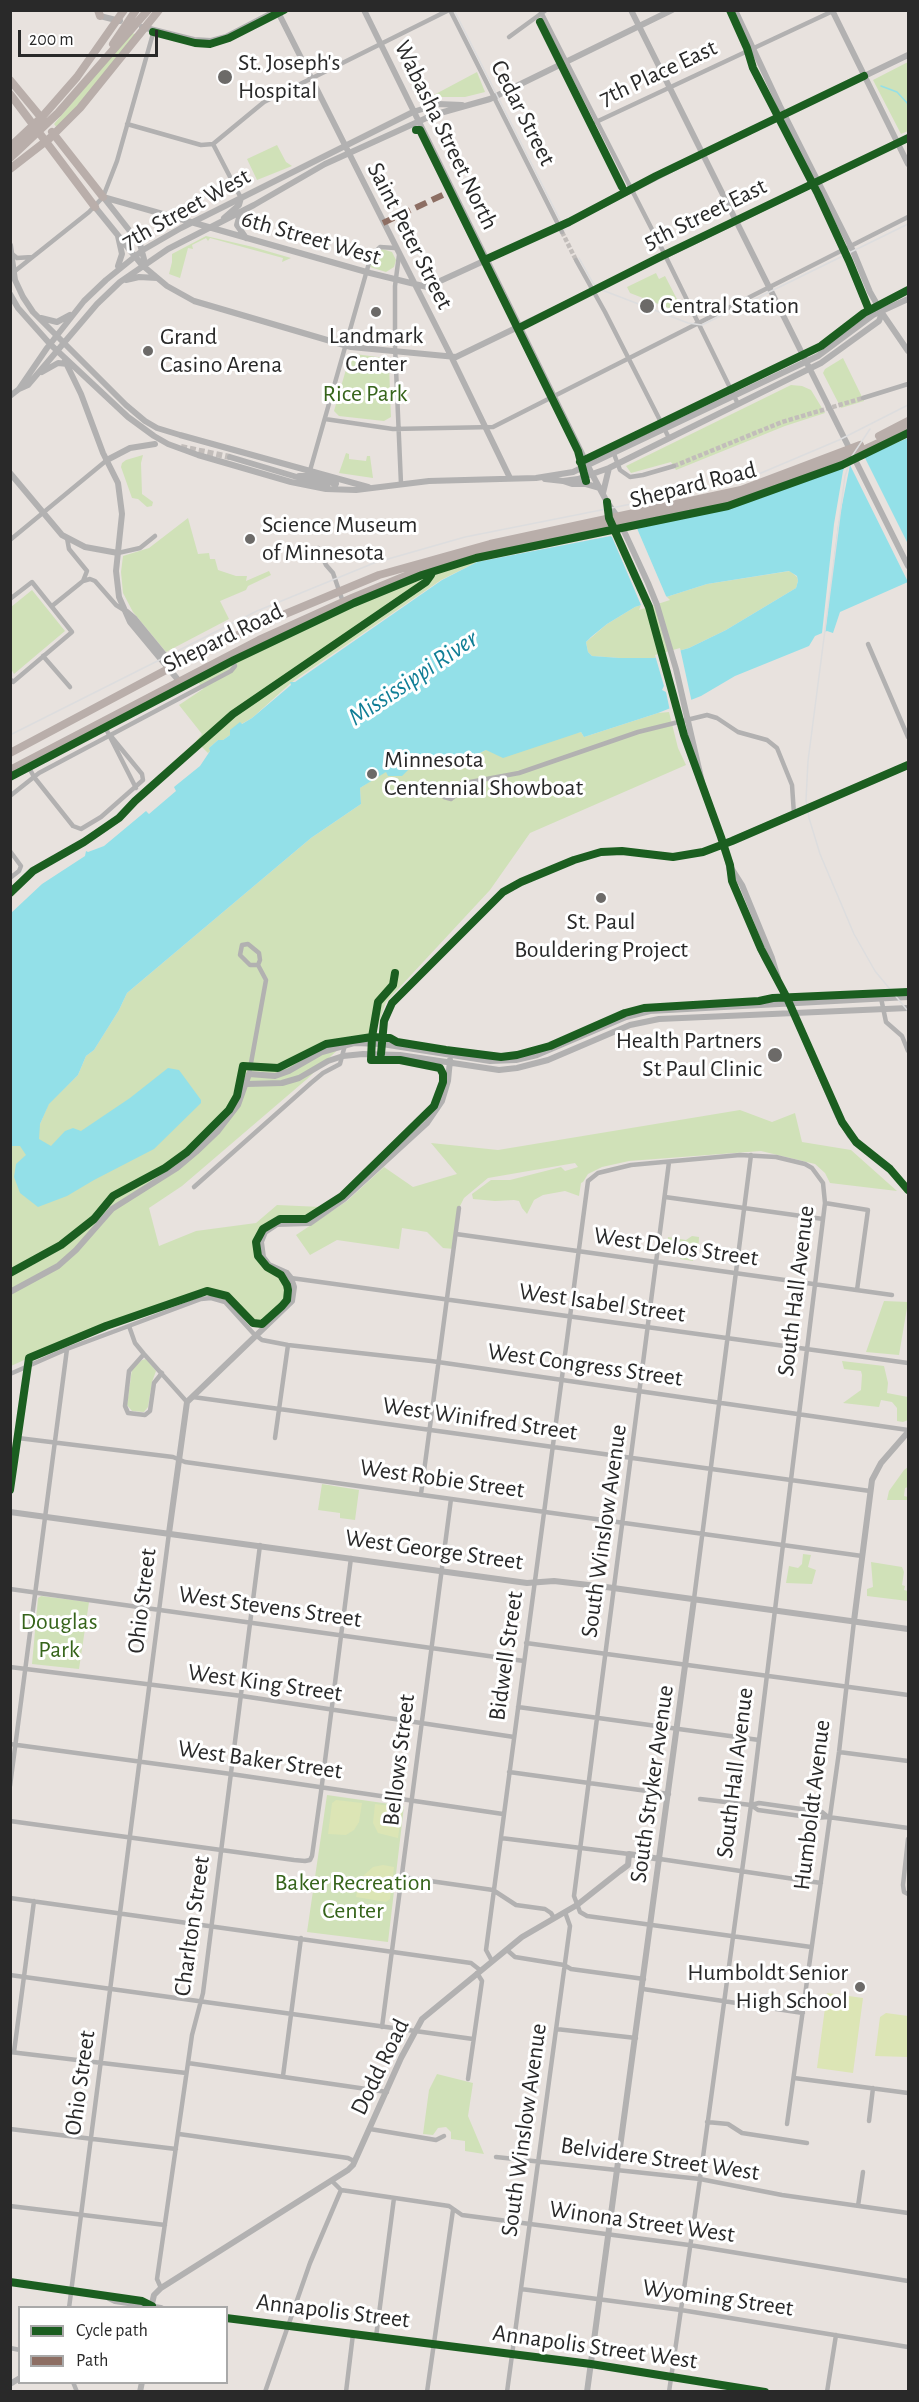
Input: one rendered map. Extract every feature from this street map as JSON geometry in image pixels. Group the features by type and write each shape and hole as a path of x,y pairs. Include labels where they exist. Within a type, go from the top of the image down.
{"highway":[{"path":"89,62 117,10"},
{"path":"10,147 42,117 89,62 124,10"},
{"path":"84,83 136,10"},
{"path":"10,158 43,129 148,10"},
{"path":"10,169 50,138 80,108 159,10"},
{"path":"10,80 50,145 95,207"},
{"path":"10,94 57,139 103,197"},
{"name":"Shepard Road","path":"10,753 170,668 274,618 339,590 406,566 465,550 741,490 846,452 909,421"},
{"name":"Shepard Road","path":"10,770 231,654 410,574 458,559 742,496 848,457 909,429"}],"street":[{"name":"Wabasha Street North","path":"364,10 592,474 617,516 657,605 702,782"},
{"path":"127,124 201,145 213,144 259,105 450,10"},
{"name":"Cedar Street","path":"450,10 561,229"},
{"path":"631,10 909,566"},
{"name":"7th Street West","path":"10,396 28,385 60,353 64,343 120,282 142,265 241,213 318,168 418,122 495,96 672,10"},
{"path":"735,10 882,313 909,351"},
{"path":"102,15 195,40 211,41 226,37 277,11"},
{"name":"Saint Peter Street","path":"277,11 452,357 510,478"},
{"path":"832,11 909,164"},
{"name":"7th Place East","path":"596,122 832,11"},
{"path":"509,37 543,12 738,404"},
{"path":"12,274 95,207 103,197 127,124 151,29"},
{"name":"6th Street West","path":"103,197 366,272 414,285 431,286 487,259 561,229 702,154 909,55"},
{"name":"7th Street West","path":"19,389 75,312 96,289 143,250 191,223 413,112 438,104 466,105"},
{"name":"5th Street East","path":"452,357 468,353 735,220 909,138"},
{"path":"213,144 241,198 235,210 217,224"},
{"path":"103,197 143,250 142,265"},
{"path":"95,207 142,265 175,291 202,304 347,345 452,357"},
{"path":"241,213 237,225 246,238"},
{"path":"325,419 399,429 493,427 690,329 697,322 909,217"},
{"path":"116,272 122,254 118,235"},
{"path":"10,245 12,274 23,297 38,317 134,413 157,428 309,476 337,484 346,483 373,488"},
{"path":"309,476 366,272 375,250 384,247 397,252 396,351 401,484"},
{"path":"11,253 17,258 32,257"},
{"path":"576,260 669,438"},
{"path":"378,275 389,273 397,266"},
{"path":"120,282 139,277 158,278"},
{"path":"426,308 426,294 431,286"},
{"path":"10,294 18,308 69,364 128,417 168,444 198,455 308,486 345,490 436,480 536,478 586,484 602,491 609,468"},
{"path":"536,478 573,472 665,430 805,361 831,347 873,315 882,313 909,299"},
{"path":"38,317 57,322 75,312"},
{"path":"563,481 592,474 618,464 809,369 833,356 879,321 882,313"},
{"path":"39,373 58,363 69,364"},
{"path":"69,364 118,483 122,500 116,580 124,610"},
{"path":"863,398 909,384"},
{"path":"10,540 107,460 130,448 155,444"},
{"path":"614,454 624,475 630,477 674,466"},
{"path":"230,457 299,476 309,476 345,490"},
{"path":"10,473 67,538 90,549 118,553 140,548 155,536"},
{"name":"Wabasha Street North","path":"607,502 609,518 649,607 684,735 702,782"},
{"path":"67,538 69,549 87,571 83,581"},
{"path":"318,549 333,573 343,602"},
{"path":"52,606 83,581 93,579 116,605 134,618 189,694"},
{"path":"10,599 32,582 72,632 13,682 10,679"},
{"path":"868,644 909,736"},
{"path":"10,796 34,777 234,669 235,663 231,654"},
{"path":"43,656 70,687"},
{"path":"454,785 519,773 663,726 707,715 717,718 738,732 759,737 777,748 792,785 795,814"},
{"path":"102,721 136,788"},
{"path":"26,762 34,777 77,828 85,827 136,788 143,780 142,774 110,735"},
{"path":"381,1054 384,1021 393,1003 503,892 529,878 594,854 622,851 673,857 693,854 723,844 909,765"},
{"path":"702,782 730,866 732,881 765,959 789,1002 845,1129 856,1142 895,1173 909,1190"},
{"path":"10,851 19,861 20,868 10,878"},
{"path":"248,944 259,953 258,965 250,965 240,955 242,945 248,944"},
{"path":"10,1292 58,1266 76,1250 112,1209 177,1168 218,1131 238,1105 247,1084 266,985 263,971 258,965"},
{"path":"249,1074 275,1076 282,1074 322,1052 345,1045 382,1044 490,1061 516,1060 537,1055 626,1017 650,1011 909,997"},
{"path":"881,998 886,1022 902,1036 909,1051"},
{"path":"247,1084 282,1083 343,1056 381,1054 499,1070 527,1066 548,1060 630,1025 650,1020 909,1008"},
{"path":"194,1187 313,1082 340,1064 345,1045"},
{"path":"129,1326 135,1343 144,1354 190,1399 290,1305 294,1292 291,1278 287,1273 269,1265 263,1257 261,1242 265,1232 277,1224 310,1223 344,1199 427,1123 442,1101 450,1056"},
{"path":"669,1161 751,1155"},
{"name":"South Hall Avenue","path":"669,2391 751,1805 765,1676 825,1203 823,1183 812,1168 799,1162 776,1157 751,1155"},
{"name":"South Stryker Avenue","path":"587,2391 669,1794 751,1155"},
{"name":"Bidwell Street","path":"492,1961 486,1950 493,1890 587,1185 591,1177 616,1167 669,1161"},
{"name":"South Winslow Avenue","path":"577,1905 574,1896 669,1161"},
{"path":"665,1197 823,1219"},
{"path":"825,1203 868,1210 857,1290"},
{"path":"421,1494 459,1208"},
{"name":"West Delos Street","path":"456,1234 892,1295"},
{"name":"West Isabel Street","path":"291,1278 909,1364"},
{"path":"10,1374 67,1348 211,1298 229,1305 256,1336"},
{"name":"West Congress Street","path":"256,1336 262,1340 288,1345 439,1362 909,1431"},
{"path":"275,1438 288,1345"},
{"path":"10,1786 13,1744 26,1669 67,1348"},
{"path":"144,1354 129,1371 125,1406 128,1413 145,1415 150,1411 154,1383 162,1373"},
{"path":"10,1490 28,1365"},
{"name":"West Winifred Street","path":"190,1399 279,1409 870,1491"},
{"name":"Ohio Street","path":"69,2306 169,1533 190,1399"},
{"name":"Humboldt Avenue","path":"787,2124 828,1817 839,1752 870,1491 879,1466 909,1431"},
{"name":"West Robie Street","path":"18,1438 173,1457 179,1460 862,1556"},
{"name":"Bellows Street","path":"382,2027 451,1498"},
{"name":"West George Street","path":"10,1512 527,1583 554,1581 614,1588 909,1629"},
{"name":"Charlton Street","path":"152,2306 154,2295 160,2288 157,2278 186,2073 200,2000 222,1850 260,1545"},
{"path":"10,1821 305,1862 310,1860 322,1787 351,1558"},
{"name":"West Stevens Street","path":"10,1589 524,1660"},
{"path":"526,1642 909,1695"},
{"name":"West King Street","path":"10,1666 242,1696 513,1737"},
{"path":"518,1707 759,1740"},
{"name":"West Baker Street","path":"13,1744 503,1814"},
{"path":"839,1752 909,1761"},
{"path":"509,1772 669,1794"},
{"path":"700,1799 751,1805 759,1803 822,1812 828,1817 909,1828"},
{"path":"501,1838 629,1854 821,1883"},
{"path":"906,1893 903,1885 909,1839"},
{"name":"Dodd Road","path":"160,2288 348,2170 354,2162 422,2019 478,1971 554,1918 577,1905 628,1865 629,1854"},
{"path":"402,1877 493,1890 516,1905 545,1909 554,1918"},
{"path":"10,1898 471,1962 482,1981 468,2079"},
{"path":"34,1901 13,2052 186,2073"},
{"path":"577,1905 580,1912 587,1916 811,1947"},
{"name":"South Winslow Avenue","path":"507,2391 570,1926 570,1919 565,1912"},
{"path":"283,2076 301,1938"},
{"path":"507,1950 515,1957 564,1965 571,1969 644,1979"},
{"path":"10,1975 473,2039"},
{"path":"643,1989 803,2013"},
{"path":"556,2030 636,2038"},
{"path":"188,2062 387,2092"},
{"path":"794,2078 909,2093"},
{"path":"869,2121 873,2088"},
{"path":"707,2122 728,2124 747,2134 807,2144"},
{"path":"10,2129 176,2149"},
{"path":"370,2129 436,2140 444,2136"},
{"path":"179,2134 348,2158 354,2162"},
{"name":"Belvidere Street West","path":"496,2157 700,2179 782,2195 909,2213"},
{"path":"858,2206 863,2172"},
{"path":"265,2391 310,2263 341,2190 332,2181"},
{"name":"Winona Street West","path":"341,2190 449,2206 462,2215 609,2234 909,2281"},
{"path":"376,2337 394,2198"},
{"path":"10,2206 165,2225"},
{"path":"427,2391 453,2210"},
{"path":"10,2282 142,2301 150,2306"},
{"name":"Wyoming Street","path":"522,2289 681,2310 909,2347"},
{"path":"108,2297 129,2306"},
{"name":"Annapolis Street","path":"228,2318 434,2343"},
{"path":"346,2391 353,2334"},
{"path":"827,2391 836,2335"},
{"name":"Annapolis Street West","path":"434,2343 765,2391"}],"green space":[{"path":"131,33 136,34 101,80 57,128 54,124"},
{"path":"908,62 908,131 901,134 873,80"},
{"path":"477,72 485,92 465,97 430,97"},
{"path":"277,145 286,162 292,166 257,180 247,159"},
{"path":"206,236 291,258 282,262 283,258 210,238 208,241 206,238 192,245 193,249 188,248 180,278 169,274 172,254"},
{"path":"382,249 392,252 396,260 394,267 386,272 370,267 374,255"},
{"path":"656,273 659,279 665,276 679,303 679,312 630,293 627,287"},
{"name":"Rice Park","path":"355,354 385,358 389,365 391,417 384,421 339,416 334,411 349,359"},
{"path":"843,358 864,401 841,408 823,373 825,369"},
{"path":"791,385 811,390 825,413 785,426 676,470 671,462 631,473 626,466"},
{"path":"346,453 349,454 349,459 366,461 367,456 370,456 373,478 339,473"},
{"path":"143,455 142,494 153,502 152,506 147,507 138,499 132,498 121,467 126,460"},
{"path":"188,518 198,554 209,553 210,559 215,559 218,570 236,576 247,576 246,581 269,571 271,575 248,586 246,590 220,601 229,619 166,652 133,612 123,593 121,572 123,556 149,548"},
{"path":"474,557 477,562 441,580 292,682 252,718 231,730 230,735 223,740 218,740 209,748 211,750 208,753 196,741 202,734 179,705 203,689 194,676 323,614 404,579"},
{"path":"790,571 797,577 796,588 726,630 689,648 654,658 592,656 588,652 586,642 607,624 635,607 707,584"},
{"path":"32,590 65,631 14,674 11,669 11,607"},
{"path":"669,712 678,748 686,765 530,833 490,890 386,1002 375,1033 350,1038 307,1079 182,1186 149,1208 159,1246 196,1231 256,1223 277,1205 321,1207 302,1222 273,1223 261,1232 257,1245 262,1263 283,1274 291,1285 290,1295 283,1305 259,1323 251,1319 228,1294 214,1289 202,1290 92,1329 11,1366 11,1144 40,1124 49,1103 78,1075 86,1056 94,1050 127,993 311,838 361,804 360,788 386,771 411,767 421,769 441,756 471,757 486,750 581,732 584,737 658,713"},
{"path":"740,1110 772,1122 795,1113 802,1142 851,1150 897,1191 830,1183 825,1173 815,1164 761,1151 629,1161 602,1167 588,1174 581,1183 579,1196 565,1191 543,1195 534,1200 527,1214 519,1201 473,1199 472,1194 491,1180 510,1180 561,1167 565,1171 578,1167 575,1163 488,1178 464,1198 459,1208 454,1249 443,1248 427,1232 402,1228 399,1249 337,1240 310,1255 296,1235 347,1201 384,1167 413,1187 457,1174 431,1143 498,1150"},
{"path":"692,1236 699,1237 698,1254 694,1254 693,1261 680,1259 681,1249 667,1248 668,1237 686,1240"},
{"path":"884,1301 908,1302 899,1355 866,1352"},
{"path":"146,1359 156,1371 148,1407 144,1412 132,1411 127,1405 132,1369"},
{"path":"842,1361 884,1366 888,1383 887,1393 908,1397 908,1420 897,1421 897,1408 892,1402 881,1400 879,1407 843,1403 861,1390 862,1375 861,1371 844,1369"},
{"path":"908,1467 908,1487 905,1488 904,1496 908,1497 908,1500 887,1500 889,1491"},
{"path":"322,1484 359,1490 355,1520 340,1518 340,1513 318,1510"},
{"path":"803,1554 811,1555 808,1567 816,1570 812,1584 786,1583 789,1566 798,1568 802,1564"},
{"path":"871,1562 902,1567 904,1572 902,1585 905,1586 904,1590 908,1591 908,1601 867,1596 867,1589 873,1587"},
{"name":"Douglas Park","path":"41,1596 89,1602 79,1669 32,1664 38,1598"},
{"name":"Baker Recreation Center","path":"327,1795 404,1806 388,1942 307,1932"},
{"path":"336,1800 362,1803 359,1822 354,1830 346,1835 328,1834 332,1803"},
{"path":"375,1804 399,1807 402,1811 398,1838 378,1833 373,1823"},
{"path":"383,1865 394,1867 390,1899 386,1902 356,1897 358,1885 364,1875 373,1867"},
{"path":"827,1993 863,1998 853,2073 817,2068"},
{"path":"886,2013 908,2016 908,2057 875,2056 880,2017"},
{"path":"437,2074 473,2083 468,2116 484,2154 465,2151 465,2141 451,2139 451,2132 446,2127 438,2128 433,2135 423,2134 429,2090"}],"water":[{"name":"Mississippi River","path":"908,438 908,582 840,612 833,633 827,631 815,636 809,646 735,676 701,696 658,713 584,737 581,732 503,758 486,750 471,757 441,756 421,769 411,767 402,776 388,776 386,772 360,788 361,804 311,838 127,993 94,1050 86,1056 78,1075 49,1104 40,1124 39,1139 51,1146 65,1131 73,1128 81,1131 130,1098 168,1068 179,1070 201,1103 154,1149 67,1196 38,1207 20,1193 14,1177 16,1164 26,1155 20,1146 11,1146 10,914 42,884 85,856 86,851 104,846 146,811 149,814 176,791 174,787 200,766 210,751 209,748 218,740 223,740 230,735 230,730 240,722 242,724 252,718 291,685 290,682 295,682 442,580 477,562 631,532 640,527 707,513 758,499 861,459 860,456 875,449 877,451","holes":["789,571 797,576 796,588 726,630 689,648 654,658 592,656 588,652 586,642 591,637 635,607 707,584"]}],"pier":[{"path":"862,452 908,544 908,582 850,465 838,525 825,634 822,633 834,524 843,471 846,462 857,458"},
{"path":"636,526 666,596 670,600 639,610 641,605 612,537 609,535"},
{"path":"680,648 692,703 670,711 666,692 662,690 664,686 655,655"}],"waterway":[{"path":"881,86 897,92 908,104"}],"tunnel":[{"path":"562,232 576,260"},
{"path":"674,466 782,422 863,398"},
{"path":"181,447 230,457"}],"tram line":[{"path":"454,10 565,230"},
{"path":"579,258 593,283 602,290 688,323 702,325 908,224"}],"railway":[{"path":"10,735 257,611 374,563 465,537 722,486 761,473 839,440 908,405"},
{"path":"870,429 852,456 845,476 808,761 806,800 820,854 854,934 875,971 908,1011"}],"marked path":[{"path":"383,223 447,193"}],"cycle path":[{"path":"153,32 195,43 210,44 229,38 284,10"},
{"path":"730,10 753,68 818,194 869,310"},
{"path":"540,22 622,187"},
{"path":"487,259 569,222 656,176 864,76"},
{"path":"416,130 420,130 578,451 586,481"},
{"path":"521,327 658,258 908,138"},
{"path":"580,462 821,346 864,313 908,290"},
{"path":"10,777 234,660 354,603 422,575 476,558 728,506 842,465 908,433"},
{"path":"607,502 609,518 649,607 684,735 721,837 730,865 732,881 761,949 787,998 842,1122 856,1142 890,1169 908,1190"},
{"path":"10,893 33,871 84,842 119,818 233,714 426,582 431,575"},
{"path":"381,1054 384,1021 392,1003 503,892 521,882 574,860 601,852 622,851 673,857 703,852 908,765"},
{"path":"10,1490 29,1358 106,1326 207,1291 227,1296 253,1323 262,1324 287,1300 288,1290 281,1275 267,1267 258,1256 256,1242 263,1229 280,1219 306,1219 342,1196 434,1106 443,1082 440,1068 400,1060 371,1060 378,1002 393,985 395,973"},
{"path":"10,1273 61,1245 94,1219 113,1196 165,1168 187,1152 229,1110 237,1096 243,1066 278,1068 326,1044 372,1037 501,1057 550,1046 625,1013 644,1008 759,1001 773,998 908,992"},
{"path":"10,2282 142,2301 152,2306"},
{"path":"228,2318 591,2364 765,2392"}],"place":[{"name":"St. Joseph's Hospital","path":"225,77"},
{"name":"Central Station","path":"647,306"},
{"name":"Landmark Center","path":"376,312"},
{"name":"Grand Casino Arena","path":"148,351"},
{"name":"Science Museum of Minnesota","path":"250,539"},
{"name":"Minnesota Centennial Showboat","path":"372,774"},
{"name":"St. Paul Bouldering Project","path":"601,898"},
{"name":"Health Partners St Paul Clinic","path":"775,1055"},
{"name":"Humboldt Senior High School","path":"860,1987"}]}
